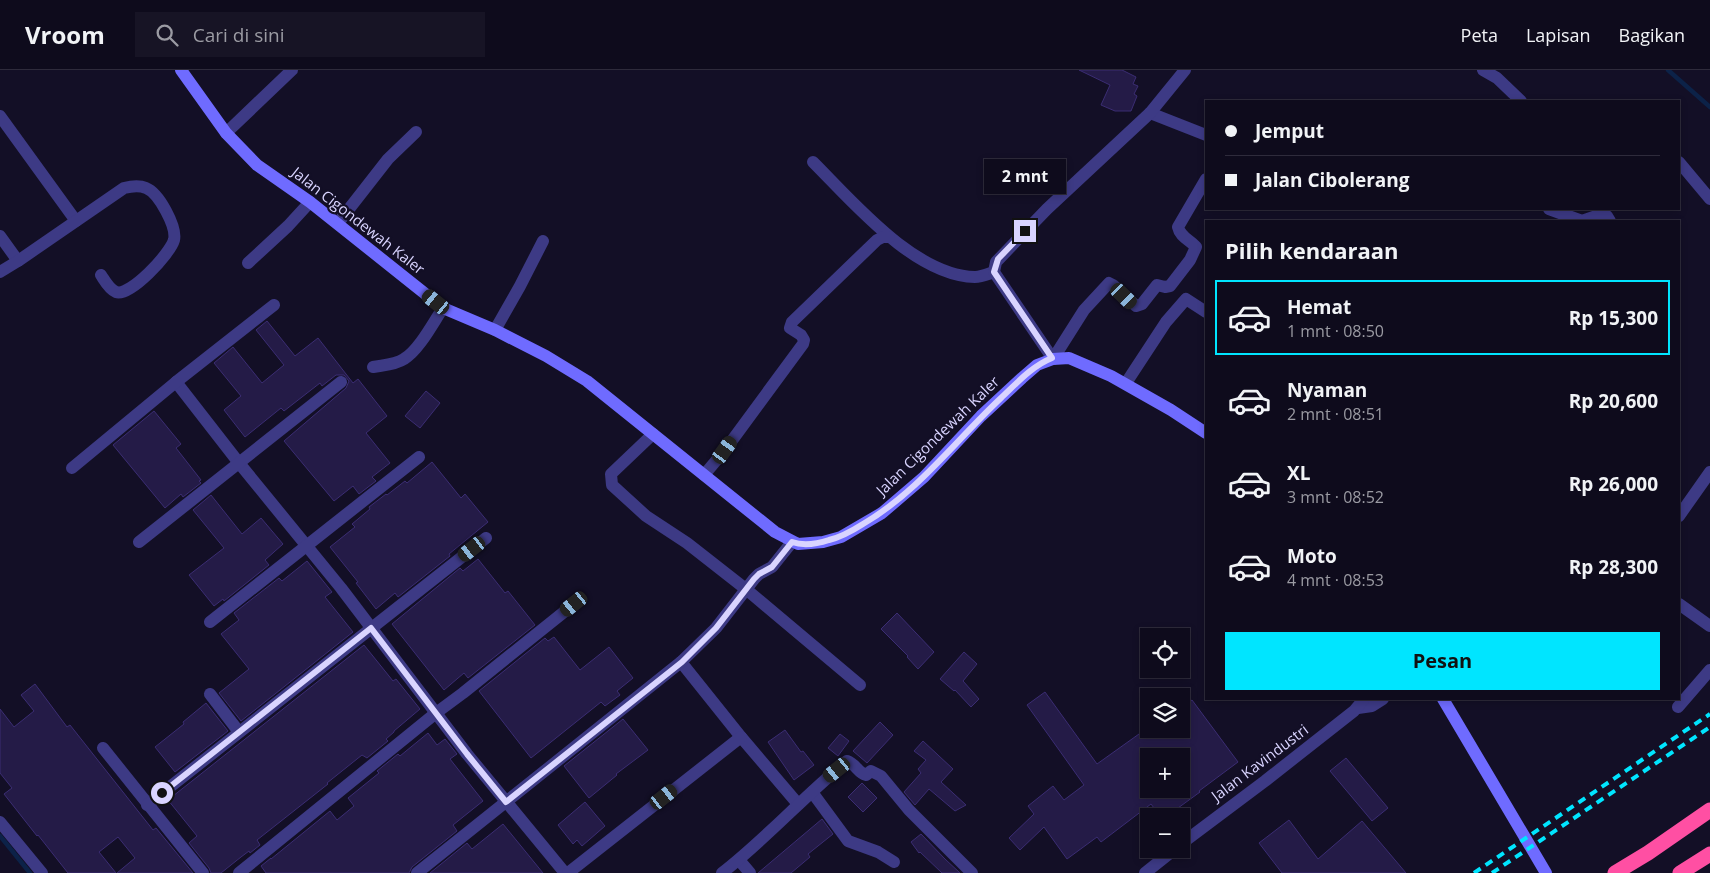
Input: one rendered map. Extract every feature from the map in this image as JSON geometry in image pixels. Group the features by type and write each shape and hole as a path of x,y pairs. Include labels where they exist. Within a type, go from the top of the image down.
{"highway":[{"path":"1615,873 1648,853 1710,810"},
{"path":"1680,873 1710,854"}],"main road":[{"name":"Jalan Cigondewah Kaler","path":"182,70 226,133 258,165 310,202 444,308 546,356 587,381 775,532 792,542 804,544 823,542 841,537 882,513 924,477 982,416 1022,378 1037,366 1052,358"},
{"path":"1052,358 1069,358 1126,383 1205,433"},
{"path":"1444,700 1544,870"}],"street":[{"path":"226,133 292,70"},
{"path":"1185,70 1150,113 996,262 994,272 1052,358 1084,310 1109,283 1136,306 1142,304 1157,285 1170,286 1190,260 1196,247 1183,237 1178,228 1205,181"},
{"path":"1483,70 1497,78 1520,100"},
{"path":"1150,113 1205,135"},
{"path":"0,116 76,220"},
{"path":"338,224 388,159 416,132"},
{"path":"813,162 890,237 933,265 958,275 977,277 994,272"},
{"path":"1680,163 1710,199"},
{"path":"0,272 124,188 136,186 146,188 154,193 170,218 175,238 169,251 162,260 122,293 110,289 101,275"},
{"path":"248,263 288,226 310,202"},
{"path":"1551,210 1570,218 1582,220 1602,214 1607,216 1609,220"},
{"path":"0,236 18,261"},
{"path":"704,475 725,450 803,344 804,340 801,335 790,327 792,322 871,245 883,237 890,237"},
{"path":"494,330 520,286 543,240"},
{"path":"1170,286 1205,311"},
{"path":"1126,383 1166,322 1186,299"},
{"path":"72,468 176,382 274,305"},
{"path":"373,367 396,363 404,359 413,351 444,308"},
{"path":"176,382 307,546 506,802 566,873 741,737"},
{"path":"138,542 152,533 342,382"},
{"path":"653,434 611,474 612,485 646,516 687,543 747,590 860,685"},
{"path":"210,622 418,457"},
{"path":"1680,515 1710,472"},
{"path":"147,805 486,538"},
{"path":"417,873 682,662 716,628 759,574 772,567 792,542"},
{"path":"239,873 574,604"},
{"path":"1680,605 1710,626"},
{"path":"682,662 741,737 798,804"},
{"path":"1678,707 1710,670"},
{"path":"210,694 239,732"},
{"name":"Jalan Kavindustri","path":"1190,837 1266,781 1361,703 1372,706 1381,700"},
{"path":"103,748 203,873"},
{"path":"722,873 848,761 854,764 864,775 874,771 881,776 909,810 972,873"},
{"path":"812,792 848,841 878,852 894,862"},
{"path":"0,822 42,873"},
{"path":"1145,873 1164,858"},
{"path":"738,860 750,873"}],"building":[{"path":"1079,70 1122,70 1136,77 1133,84 1138,86 1134,94 1137,96 1131,111 1115,111 1101,105 1110,85"},
{"path":"267,321 295,356 318,338 353,383 358,379 387,416 366,433 390,463 372,477 376,481 359,494 353,486 334,501 284,441 346,388 349,381 344,375 336,375 322,386 320,383 284,411 281,408 245,437 224,410 241,396 214,363 233,347 262,383 284,365 256,330"},
{"path":"426,391 440,403 420,428 405,416"},
{"path":"154,411 181,444 176,448 201,480 199,481 201,483 183,497 181,494 165,508 113,445"},
{"path":"432,462 461,498 465,494 488,522 449,554 450,556 398,597 395,593 376,609 356,583 358,582 330,547 355,527 352,524 370,509 369,507 405,481 407,483"},
{"path":"211,495 242,534 261,518 283,544 265,560 269,565 224,601 223,599 214,606 189,575 224,548 193,510"},
{"path":"478,559 505,593 508,591 535,625 468,678 464,673 444,690 392,624 460,568 463,571"},
{"path":"307,561 332,592 325,597 353,632 241,721 219,693 249,669 221,634 239,620 234,613 279,578 282,581"},
{"path":"897,613 934,652 918,669 881,629"},
{"path":"554,637 580,670 609,647 633,678 617,691 620,695 605,706 601,702 531,758 479,691 545,638 548,641"},
{"path":"364,645 393,681 396,679 420,709 386,739 388,741 367,758 362,755 257,840 260,845 250,853 249,851 221,873 211,873 189,843 197,836 168,800"},
{"path":"964,652 977,664 963,681 979,699 971,707 955,690 940,679"},
{"path":"35,684 67,727 70,725 153,830 156,828 193,873 117,873 135,858 118,837 99,852 116,873 68,873 37,836 4,794 12,788 0,773 0,709 14,727 34,711 21,695"},
{"path":"1045,692 1097,764 1140,733 1140,738 1190,738 1190,701 1192,700 1238,762 1178,808 1154,808 1151,804 1146,808 1140,808 1140,812 1101,842 1097,837 1067,859 1044,827 1020,850 1009,838 1034,814 1028,806 1053,786 1064,800 1084,785 1027,705"},
{"path":"206,703 228,731 175,772 155,747 184,724 183,722"},
{"path":"623,719 648,750 616,774 589,798 564,766"},
{"path":"880,722 893,735 867,763 853,751"},
{"path":"785,730 801,752 803,751 814,765 794,780 768,742"},
{"path":"428,733 437,745 445,739 457,754 450,759 483,801 453,825 457,831 412,867 409,873 266,873 261,866 330,811 337,820 354,806 348,798 379,773 377,771 398,754 400,756"},
{"path":"840,734 849,741 838,756 828,748"},
{"path":"923,741 953,769 941,782 966,805 955,811 929,789 915,805 904,792 921,773 918,769 926,760 914,751"},
{"path":"1346,758 1388,808 1372,821 1330,771"},
{"path":"862,783 877,798 863,812 848,797"},
{"path":"585,802 605,826 582,846 577,840 573,844 558,825"},
{"path":"822,819 833,834 808,854 810,857 791,873 758,873"},
{"path":"1289,820 1318,859 1362,821 1406,873 1282,873 1259,843"},
{"path":"503,824 543,873 430,873 467,843 472,849"},
{"path":"921,834 960,873 942,873 919,853 911,842"}],"waterway":[{"path":"1668,70 1710,107"},
{"path":"0,836 30,873"}],"railway":[{"path":"1474,873 1710,714"},
{"path":"1492,873 1710,727"}],"route":[{"path":"162,793 371,628 506,802 682,662 716,628 754,579 772,567 792,542 804,544 823,542 841,537 882,513 924,477 982,416 1022,378 1037,366 1052,358 994,272 998,259 1025,231"}]}
